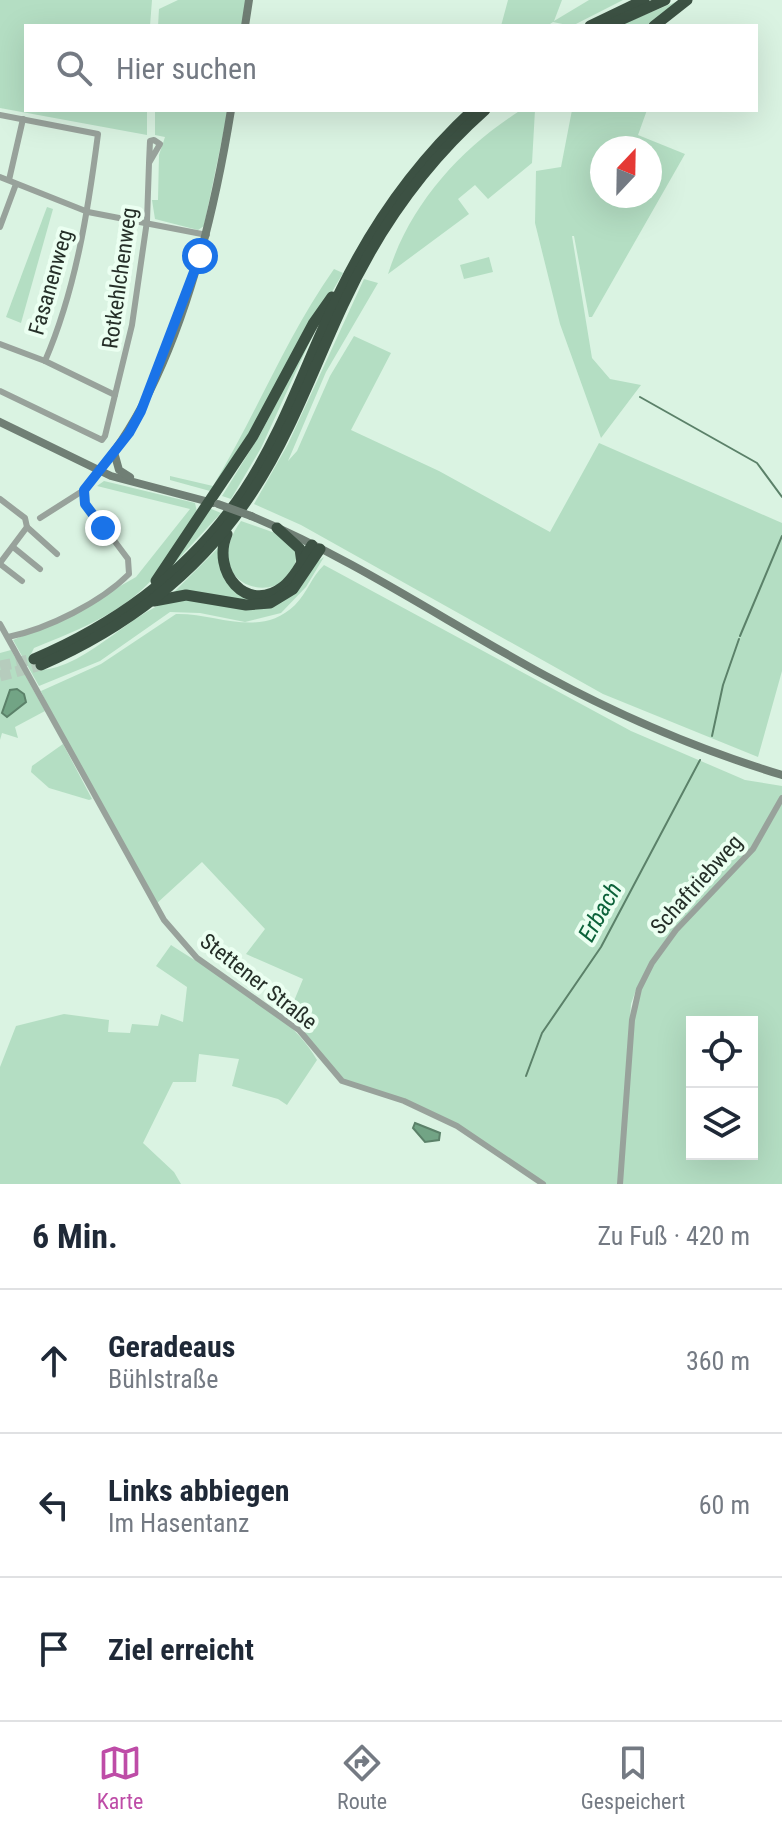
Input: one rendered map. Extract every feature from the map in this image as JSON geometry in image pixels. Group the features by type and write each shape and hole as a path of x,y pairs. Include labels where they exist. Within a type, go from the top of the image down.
{"highway":[{"path":"608,21 629,0"},
{"path":"608,21 644,0"},
{"path":"608,21 665,0"},
{"path":"657,24 687,0"},
{"path":"37,662 94,640 195,552 244,491 281,423 341,289 392,203 424,161 471,112"},
{"path":"152,592 195,563 230,523 278,448 373,247 425,172 483,112"},
{"path":"468,126 492,112"},
{"path":"152,592 214,503 313,324 332,296 341,289"},
{"path":"230,523 222,562 228,577 239,588 258,595 277,590 316,547"},
{"path":"277,528 300,549 302,563"},
{"path":"152,592 246,605 270,603 293,589 316,547"}],"main road":[{"path":"245,24 249,0"},
{"path":"99,471 134,425 155,380 207,236 231,112"},
{"path":"0,422 99,471 251,516 316,547 598,703 678,740 782,775"},
{"path":"114,452 119,470 161,489"}],"street":[{"path":"0,115 23,119 9,180"},
{"name":"Fasanenweg","path":"23,119 98,134 88,212 64,311 45,361"},
{"name":"Rotkehlchenweg","path":"0,391 102,440 127,359 147,221 149,163 160,144 150,139"},
{"path":"0,177 88,212 147,221 207,236"},
{"path":"0,227 16,184"},
{"path":"0,344 45,361 115,395"},
{"path":"40,518 84,490 99,471"},
{"path":"8,637 74,610 105,593 129,574 128,559 85,504 84,490"},
{"path":"0,499 25,518 27,527 57,554"},
{"path":"22,581 0,563 27,527"},
{"path":"13,547 40,569"},
{"name":"Stettener Straße","path":"0,624 164,920 197,958 287,1020 342,1081 404,1101 457,1126 543,1184"},
{"name":"Schaftriebweg","path":"620,1184 633,1005 639,989 652,963 684,920 753,849 782,798"}],"shaded area":[{"path":"0,0 152,0 150,24 24,24 24,112 147,112 147,135 0,108"},
{"path":"178,0 246,0 242,24 158,24 159,9"},
{"path":"508,0 562,0 554,21 589,0 623,0 576,24 502,24"},
{"path":"678,1 649,24 625,23"},
{"path":"155,112 228,112 204,226 198,230 155,219 152,200 158,200 159,155 165,137 155,135"},
{"path":"518,112 535,112 532,163 488,199 475,185 458,199 469,214 388,274 409,224 440,180 499,125"},
{"path":"572,112 646,112 638,135 640,136 590,136 590,208 654,208 592,317 589,317 572,236 592,358 610,379 641,385 601,438 560,324 535,223 536,171 561,167"},
{"path":"662,145 685,154 662,194"},
{"path":"47,207 53,209 21,323 6,317"},
{"path":"489,257 493,272 464,279 460,265"},
{"path":"334,269 343,273 255,424 210,491 170,480 170,476 213,486 301,322"},
{"path":"364,279 378,283 326,372 288,461 297,451 330,376 354,336 391,353 351,430 439,471 550,532 599,443 782,523 782,671 758,757 603,694 301,525 254,504 288,444"},
{"path":"322,315 261,448 231,499 222,496 261,433"},
{"path":"104,481 195,503 197,512 160,570 134,597 86,626 34,648 30,656 36,670 55,668 75,660 168,601 193,598 247,610 324,557 306,587 281,613 245,622 200,613 170,612 100,661 39,686 13,640 66,617 136,577 190,509 97,486"},
{"path":"209,508 221,513 171,567"},
{"path":"241,521 275,533 297,551 292,571 281,583 265,588 250,586 237,577 229,563 229,544"},
{"path":"219,547 229,582 245,596 256,599 268,597 286,587 313,552 300,575 286,589 271,597 254,600 174,592"},
{"path":"324,565 631,731 745,780 782,786 782,794 756,842 667,939 640,981 631,1004 618,1184 545,1184 452,1121 344,1081 287,1018 303,979 246,954 265,929 202,862 156,904 48,707 41,691 101,664 176,614 253,623 282,615 295,605"},
{"path":"11,650 45,711 15,727 18,738 2,733 0,740 0,653"},
{"path":"17,689 24,694 26,702 7,717 2,713 10,690"},
{"path":"63,744 92,799 49,788 31,772 32,766"},
{"path":"782,803 782,1184 622,1184 628,1056 635,1006 641,988 671,938 749,851"},
{"path":"171,945 251,995 304,1041 317,1060 287,1105 278,1099 232,1086 239,1059 199,1054 196,1082 173,1082 143,1143 174,1172 181,1184 0,1184 0,1067 16,1026 64,1014 109,1020 108,1032 130,1033 132,1024 158,1026 161,1014 183,1022 187,987 156,966"},
{"path":"415,1123 440,1133 439,1140 425,1142 413,1128"}],"waterway":[{"name":"Erbach","path":"640,397 757,463 782,497"},
{"name":"Erbach","path":"740,636 782,536"},
{"name":"Erbach","path":"712,736 723,685 739,639"},
{"name":"Erbach","path":"526,1076 542,1033 601,947 700,760"}],"tunnel":[{"path":"0,666 34,659"},
{"path":"0,676 41,665"}],"route":[{"path":"103,528 85,504 84,490 129,433 141,411 200,256"}]}
